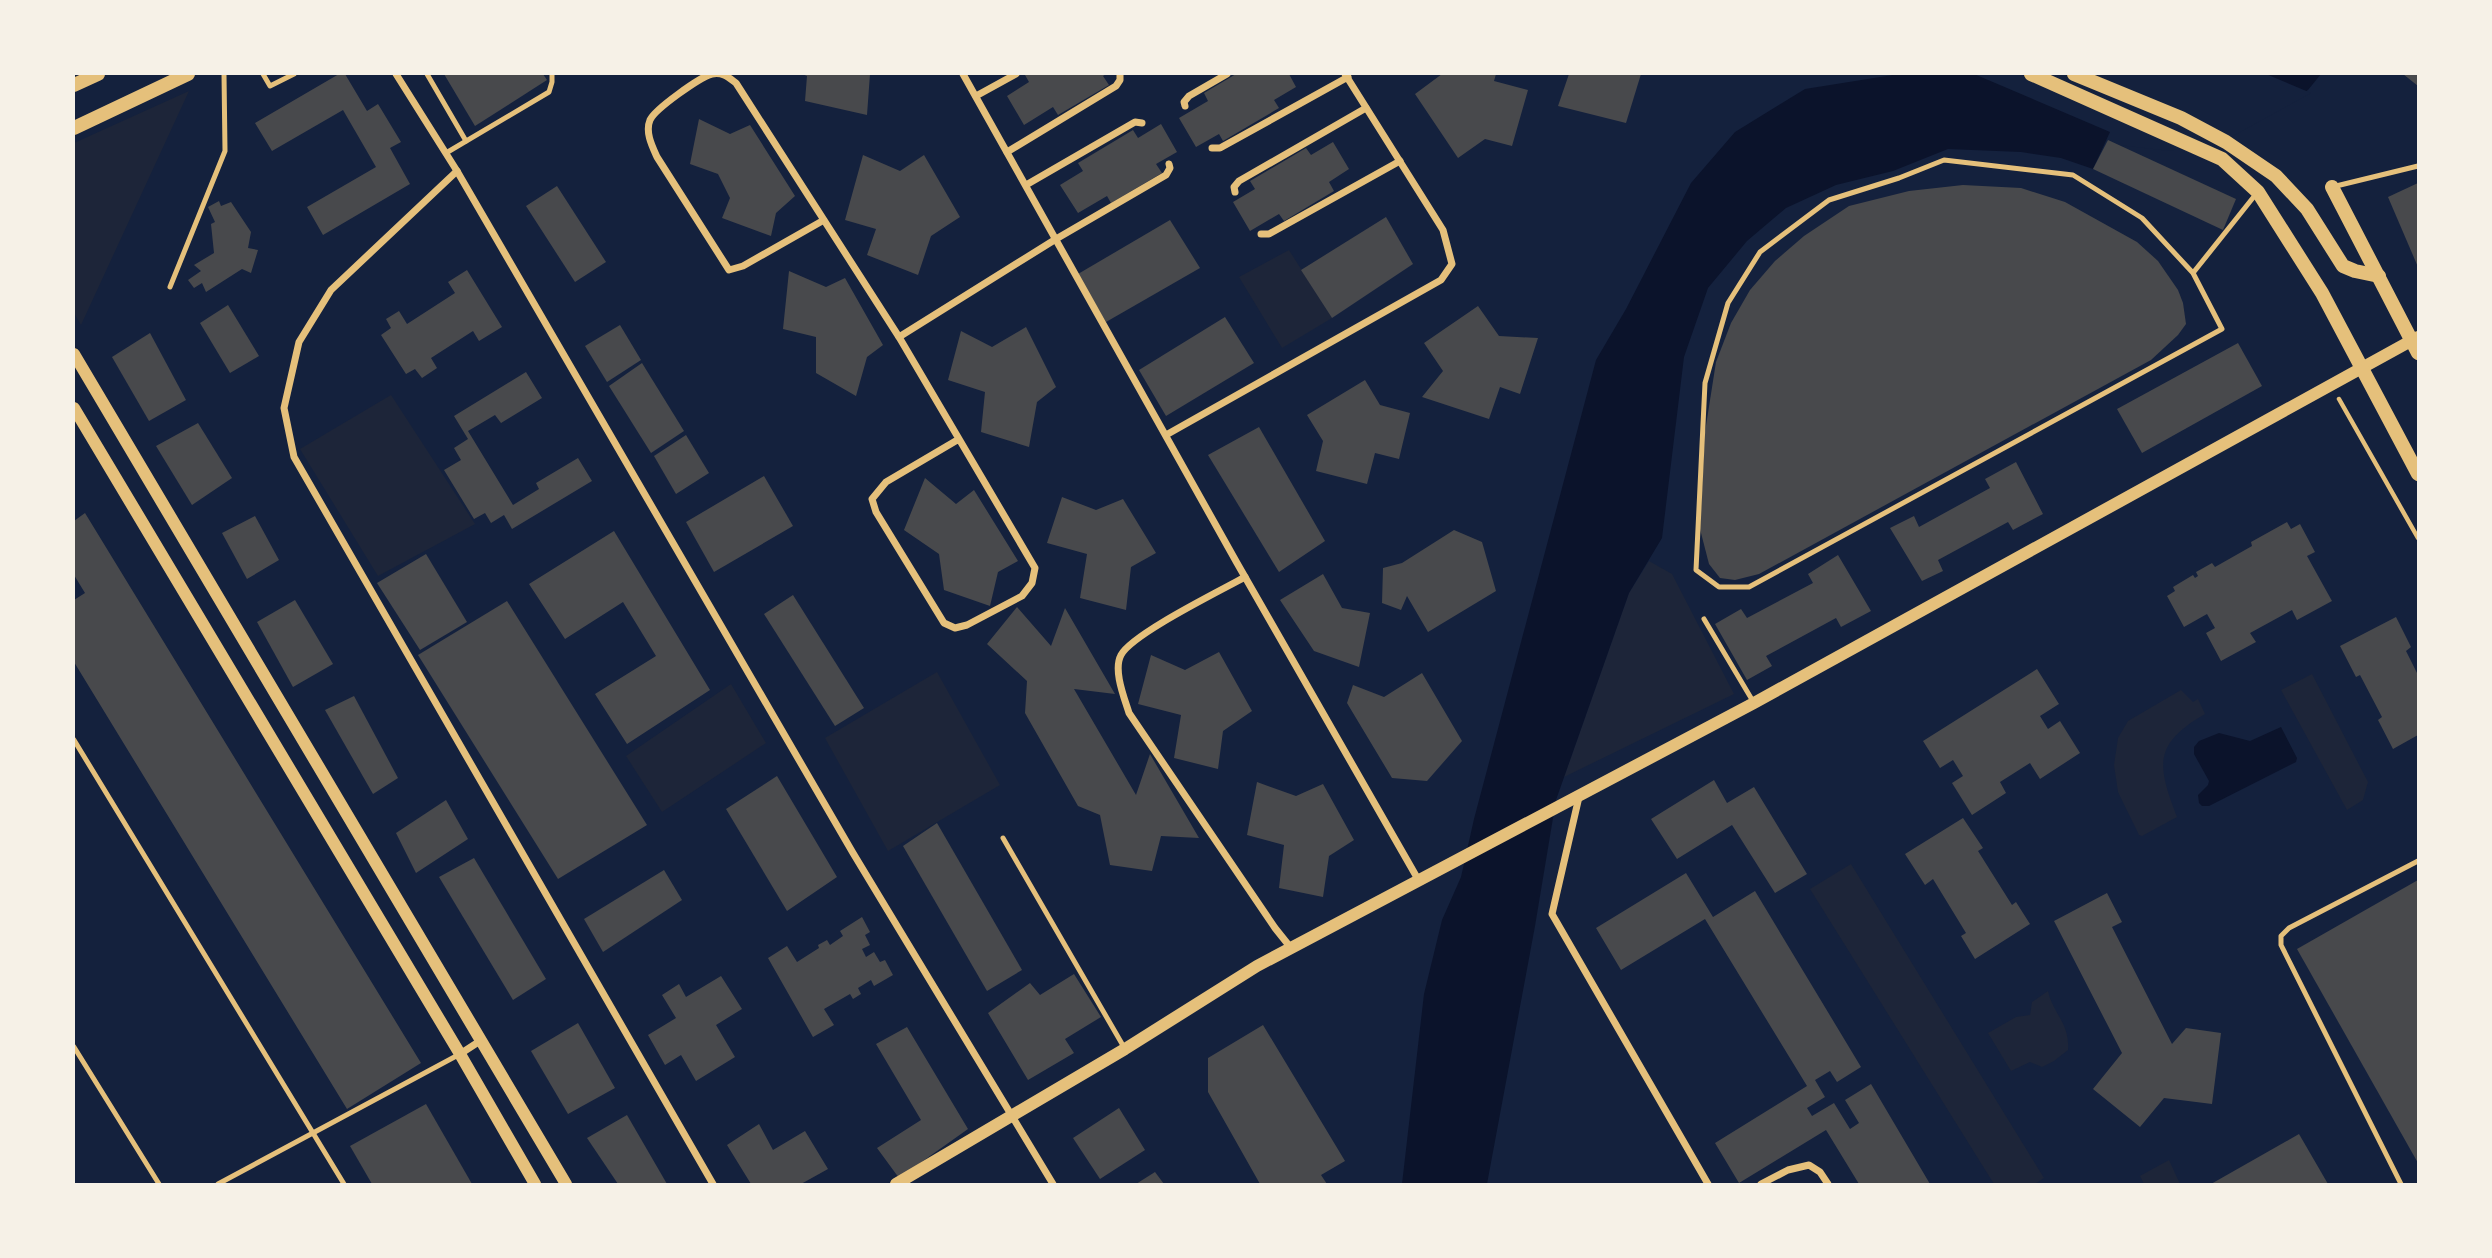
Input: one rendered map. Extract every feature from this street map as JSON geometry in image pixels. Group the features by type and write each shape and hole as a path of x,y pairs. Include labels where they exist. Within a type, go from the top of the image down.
{"main road":[{"path":"74,85 98,74"},
{"path":"74,128 188,74"},
{"path":"2031,74 2222,159 2258,192 2322,293 2418,474"},
{"path":"2074,74 2208,130 2276,176 2307,209 2343,266 2379,276"},
{"path":"2332,187 2416,343"}],"street":[{"path":"396,74 446,153 839,829 1053,1185"},
{"path":"824,220 743,266 729,270 657,157 650,141 650,120 701,79 712,74 724,74 736,83 824,220 899,337 1035,568 1032,583 1022,596 967,625 955,628 944,623 876,512 872,499 886,482 959,439"},
{"path":"963,74 1419,881"},
{"path":"976,96 1016,74"},
{"path":"1185,106 1184,102 1189,96 1227,74"},
{"path":"1007,152 1116,86 1121,80 1120,75"},
{"path":"1166,435 1441,280 1452,264 1443,230 1346,75 1220,148 1212,148"},
{"path":"1235,192 1234,187 1238,181 1366,108"},
{"path":"1026,185 1135,121 1142,122"},
{"path":"1261,234 1269,234 1400,162"},
{"path":"899,337 1056,239 1166,175 1169,164"},
{"path":"457,172 331,290 299,342 284,408 293,457 713,1185"},
{"path":"895,1185 1125,1049 1257,966 1754,703 2363,368 2416,343"},
{"path":"74,354 565,1185"},
{"path":"74,408 536,1185"},
{"path":"1245,577 1137,638 1120,656 1119,682 1129,713 1291,948"},
{"path":"1579,797 1552,914 1708,1185"},
{"path":"460,1054 480,1041"},
{"path":"1761,1185 1788,1170 1809,1165 1820,1172 1828,1185"}],"lane":[{"path":"170,287 225,151 224,74"},
{"path":"264,74 270,86 294,74"},
{"path":"427,74 466,141"},
{"path":"446,153 549,92 552,74"},
{"path":"1944,160 2073,175 2142,218 2193,273 2222,329 1749,587 1719,587 1696,570 1704,383 1728,303 1760,252 1829,200 1899,178 1944,160"},
{"path":"2332,187 2418,166"},
{"path":"2193,273 2258,192"},
{"path":"1704,619 1754,703"},
{"path":"74,740 345,1185"},
{"path":"1003,838 1125,1049"},
{"path":"2400,1185 2281,945 2281,936 2289,928 2418,861"},
{"path":"74,1047 159,1185"},
{"path":"218,1185 460,1054"}],"path":[{"path":"2338,398 2418,538"}],"shaded area":[{"path":"1899,74 2321,74 2308,90 2275,110 2108,140 2093,169 2061,158 2021,152 1948,149 1893,171 1836,185 1786,208 1747,241 1708,288 1684,357 1662,538 1629,593 1556,800 1487,1184 1402,1184 1424,994 1442,920 1461,877 1596,360 1626,309 1691,183 1735,132 1805,89"},
{"path":"189,91 81,325 74,313 74,143"},
{"path":"1289,250 1332,318 1282,348 1239,277"},
{"path":"391,395 475,524 378,576 300,449"},
{"path":"1649,561 1672,574 1734,694 1564,777 1629,593"},
{"path":"937,672 1000,785 888,851 825,738"},
{"path":"2312,674 2368,782 2363,800 2347,810 2281,690"},
{"path":"731,684 766,743 662,812 626,756"},
{"path":"2181,690 2193,702 2198,699 2205,714 2176,735 2164,757 2166,783 2177,817 2142,836 2139,835 2118,792 2114,765 2118,738 2128,721"},
{"path":"2281,727 2297,758 2296,762 2209,806 2199,803 2198,795 2209,781 2194,754 2194,747 2199,741 2219,733 2250,741"},
{"path":"1851,864 2044,1178 2035,1184 1994,1184 1810,889"},
{"path":"2048,991 2064,1026 2068,1050 2042,1067 2030,1062 2011,1071 1988,1033 2016,1017 2030,1015 2032,1002"},
{"path":"2169,1160 2180,1184 2144,1184 2140,1176"}],"pier":[{"path":"1974,74 2266,74 2311,93 2233,136 2170,151 2110,144 2096,171 2093,169 2110,132"}],"building":[{"path":"339,74 345,74 367,111 378,104 401,142 390,148 410,184 323,235 307,207 376,167 343,110 272,151 255,123"},
{"path":"444,74 543,74 547,80 475,126"},
{"path":"802,74 870,74 867,115 805,101 807,76"},
{"path":"1106,74 1103,76 1109,85 1058,115 1053,107 1024,125 1007,96 1029,82 1025,75"},
{"path":"1236,74 1289,74 1296,87 1274,100 1279,108 1223,141 1219,134 1196,147 1179,118 1208,101 1204,93"},
{"path":"1442,74 1496,74 1494,81 1528,90 1512,146 1485,139 1458,158 1415,94"},
{"path":"1569,74 1641,74 1626,123 1558,106"},
{"path":"2403,74 2418,74 2418,86"},
{"path":"699,119 730,134 750,125 795,196 776,213 771,236 722,218 730,198 718,174 690,164"},
{"path":"1161,124 1177,152 1156,164 1162,173 1111,203 1107,196 1078,213 1060,185 1083,171 1078,163 1133,130 1138,138"},
{"path":"2108,140 2236,199 2223,230 2093,169"},
{"path":"1333,142 1349,169 1329,182 1334,191 1284,221 1279,214 1250,231 1233,202 1255,189 1250,181 1306,148 1311,155"},
{"path":"863,155 900,171 924,155 960,217 931,236 918,275 867,255 876,229 845,220"},
{"path":"2418,183 2418,267 2388,197"},
{"path":"1963,185 2021,188 2065,202 2137,242 2158,261 2178,290 2186,324 2151,360 1759,574 1735,580 1720,578 1709,564 1700,529 1705,432 1716,362 1731,323 1750,290 1775,261 1804,236 1849,206 1909,191"},
{"path":"557,186 606,262 575,282 526,206"},
{"path":"219,201 221,206 231,202 251,232 248,248 258,250 251,273 242,269 206,292 202,283 194,288 188,280 201,271 194,265 214,253 211,224 215,222 208,207"},
{"path":"1386,217 1413,264 1332,318 1301,270"},
{"path":"1170,220 1200,268 1106,322 1078,274"},
{"path":"467,270 502,327 479,341 473,331 431,358 437,368 422,378 415,369 406,374 381,335 391,328 386,319 399,311 407,324 455,293 448,282"},
{"path":"789,271 826,287 845,278 883,345 867,357 856,396 816,373 816,337 783,329"},
{"path":"228,305 259,356 230,373 200,323"},
{"path":"1478,306 1499,336 1538,338 1520,394 1500,387 1489,419 1422,397 1443,371 1424,343"},
{"path":"1225,317 1254,363 1166,416 1139,370"},
{"path":"620,325 641,360 607,382 585,346"},
{"path":"1026,327 1056,387 1037,402 1029,447 981,432 985,392 948,380 961,331 992,347"},
{"path":"150,333 186,400 149,421 112,357"},
{"path":"2238,343 2262,386 2142,453 2117,409"},
{"path":"642,363 684,431 651,453 609,386"},
{"path":"526,372 542,398 501,423 495,415 468,431 513,505 539,489 536,483 578,458 592,481 512,529 504,515 491,523 485,513 474,519 444,470 461,460 454,448 468,439 454,416"},
{"path":"1365,380 1380,405 1410,413 1399,459 1375,453 1367,484 1316,471 1323,441 1307,415"},
{"path":"198,423 232,478 192,505 156,446"},
{"path":"1259,427 1325,541 1279,572 1208,455"},
{"path":"686,435 709,473 676,494 654,456"},
{"path":"2016,462 2043,514 2013,530 2008,522 1938,560 1943,571 1922,581 1890,528 1914,516 1919,527 1990,488 1985,479"},
{"path":"764,476 793,526 714,572 686,522"},
{"path":"925,478 956,504 974,490 1018,561 998,572 990,606 944,590 939,554 904,530"},
{"path":"1062,497 1096,510 1123,499 1156,553 1131,567 1126,610 1080,598 1087,554 1047,543"},
{"path":"85,513 421,1063 347,1109 74,662 74,600 85,593 74,575 74,521"},
{"path":"255,516 279,560 247,579 222,533"},
{"path":"2287,522 2291,529 2300,524 2315,552 2307,556 2332,601 2297,620 2292,610 2250,633 2256,642 2221,661 2206,633 2215,628 2207,614 2184,627 2167,596 2175,591 2173,587 2193,575 2195,578 2198,576 2196,572 2212,563 2215,567 2252,546 2251,542"},
{"path":"1454,530 1482,542 1496,591 1428,632 1407,596 1401,610 1382,603 1383,568 1402,563"},
{"path":"614,531 710,690 627,744 595,694 656,656 623,602 565,639 529,584"},
{"path":"426,554 467,622 420,650 377,583"},
{"path":"1838,555 1871,611 1841,627 1836,618 1766,656 1772,666 1747,680 1715,624 1741,609 1747,618 1813,583 1808,574"},
{"path":"1323,574 1342,608 1370,613 1359,667 1314,651 1280,600"},
{"path":"793,595 864,708 835,726 764,614"},
{"path":"295,600 333,664 293,687 257,622"},
{"path":"507,601 647,825 558,879 418,655"},
{"path":"1017,607 1051,646 1065,608 1115,694 1074,689 1136,795 1150,754 1199,838 1161,836 1152,871 1110,865 1100,815 1078,806 1025,713 1027,681 987,644"},
{"path":"2396,617 2411,647 2406,651 2418,675 2418,735 2393,749 2378,720 2382,717 2360,675 2356,677 2340,646"},
{"path":"1219,652 1252,711 1223,731 1218,769 1174,758 1181,715 1138,704 1151,655 1185,670"},
{"path":"2037,669 2059,704 2040,716 2048,729 2060,721 2080,753 2040,779 2030,763 2000,782 2006,793 1972,815 1952,783 1963,776 1953,760 1940,768 1923,741"},
{"path":"1422,673 1462,741 1427,781 1392,778 1347,703 1353,685 1384,697"},
{"path":"354,696 398,778 373,794 325,710"},
{"path":"777,776 837,877 787,911 726,809"},
{"path":"1714,780 1727,803 1754,787 1807,874 1775,893 1732,825 1677,859 1651,819"},
{"path":"1257,782 1296,796 1323,784 1354,840 1329,856 1323,897 1279,888 1284,845 1247,835"},
{"path":"446,800 468,839 416,873 396,833"},
{"path":"1963,818 1983,848 1978,851 2012,905 2016,902 2030,924 1975,959 1961,936 1966,933 1933,879 1925,885 1905,854"},
{"path":"937,823 1022,970 987,991 903,846"},
{"path":"474,858 546,979 513,1000 439,877"},
{"path":"664,870 682,900 603,952 584,919"},
{"path":"1686,873 1713,917 1755,891 1861,1067 1837,1082 1830,1071 1815,1080 1825,1097 1807,1108 1812,1116 1834,1103 1850,1129 1859,1123 1845,1100 1871,1084 1930,1184 1859,1184 1826,1130 1739,1183 1715,1143 1807,1086 1705,919 1621,970 1596,928"},
{"path":"2418,880 2418,1163 2297,949"},
{"path":"2107,893 2122,922 2112,927 2172,1044 2186,1028 2221,1033 2212,1104 2164,1098 2140,1127 2093,1089 2122,1053 2054,921"},
{"path":"862,917 870,932 865,935 870,945 862,949 866,957 874,952 880,962 885,960 893,975 874,986 871,980 858,988 861,994 853,999 850,994 824,1009 834,1025 813,1037 768,958 787,946 797,962 819,948 818,945 827,940 830,945 843,936 840,931"},
{"path":"1074,974 1101,1017 1065,1039 1074,1053 1028,1080 988,1013 1030,983 1040,995"},
{"path":"721,976 742,1009 716,1025 735,1057 696,1081 681,1055 665,1065 648,1035 676,1018 662,995 679,984 686,997"},
{"path":"578,1023 615,1088 568,1114 531,1051"},
{"path":"1263,1025 1345,1161 1321,1175 1327,1184 1260,1184 1208,1092 1208,1058"},
{"path":"907,1027 968,1129 899,1178 877,1148 921,1120 876,1044"},
{"path":"426,1104 472,1184 372,1184 350,1146"},
{"path":"1119,1108 1145,1150 1100,1179 1073,1138"},
{"path":"627,1115 667,1184 618,1184 587,1138"},
{"path":"759,1124 773,1150 805,1131 828,1169 801,1184 751,1184 727,1145"},
{"path":"2299,1134 2328,1184 2211,1184"},
{"path":"1155,1172 1164,1184 1136,1184"}]}
